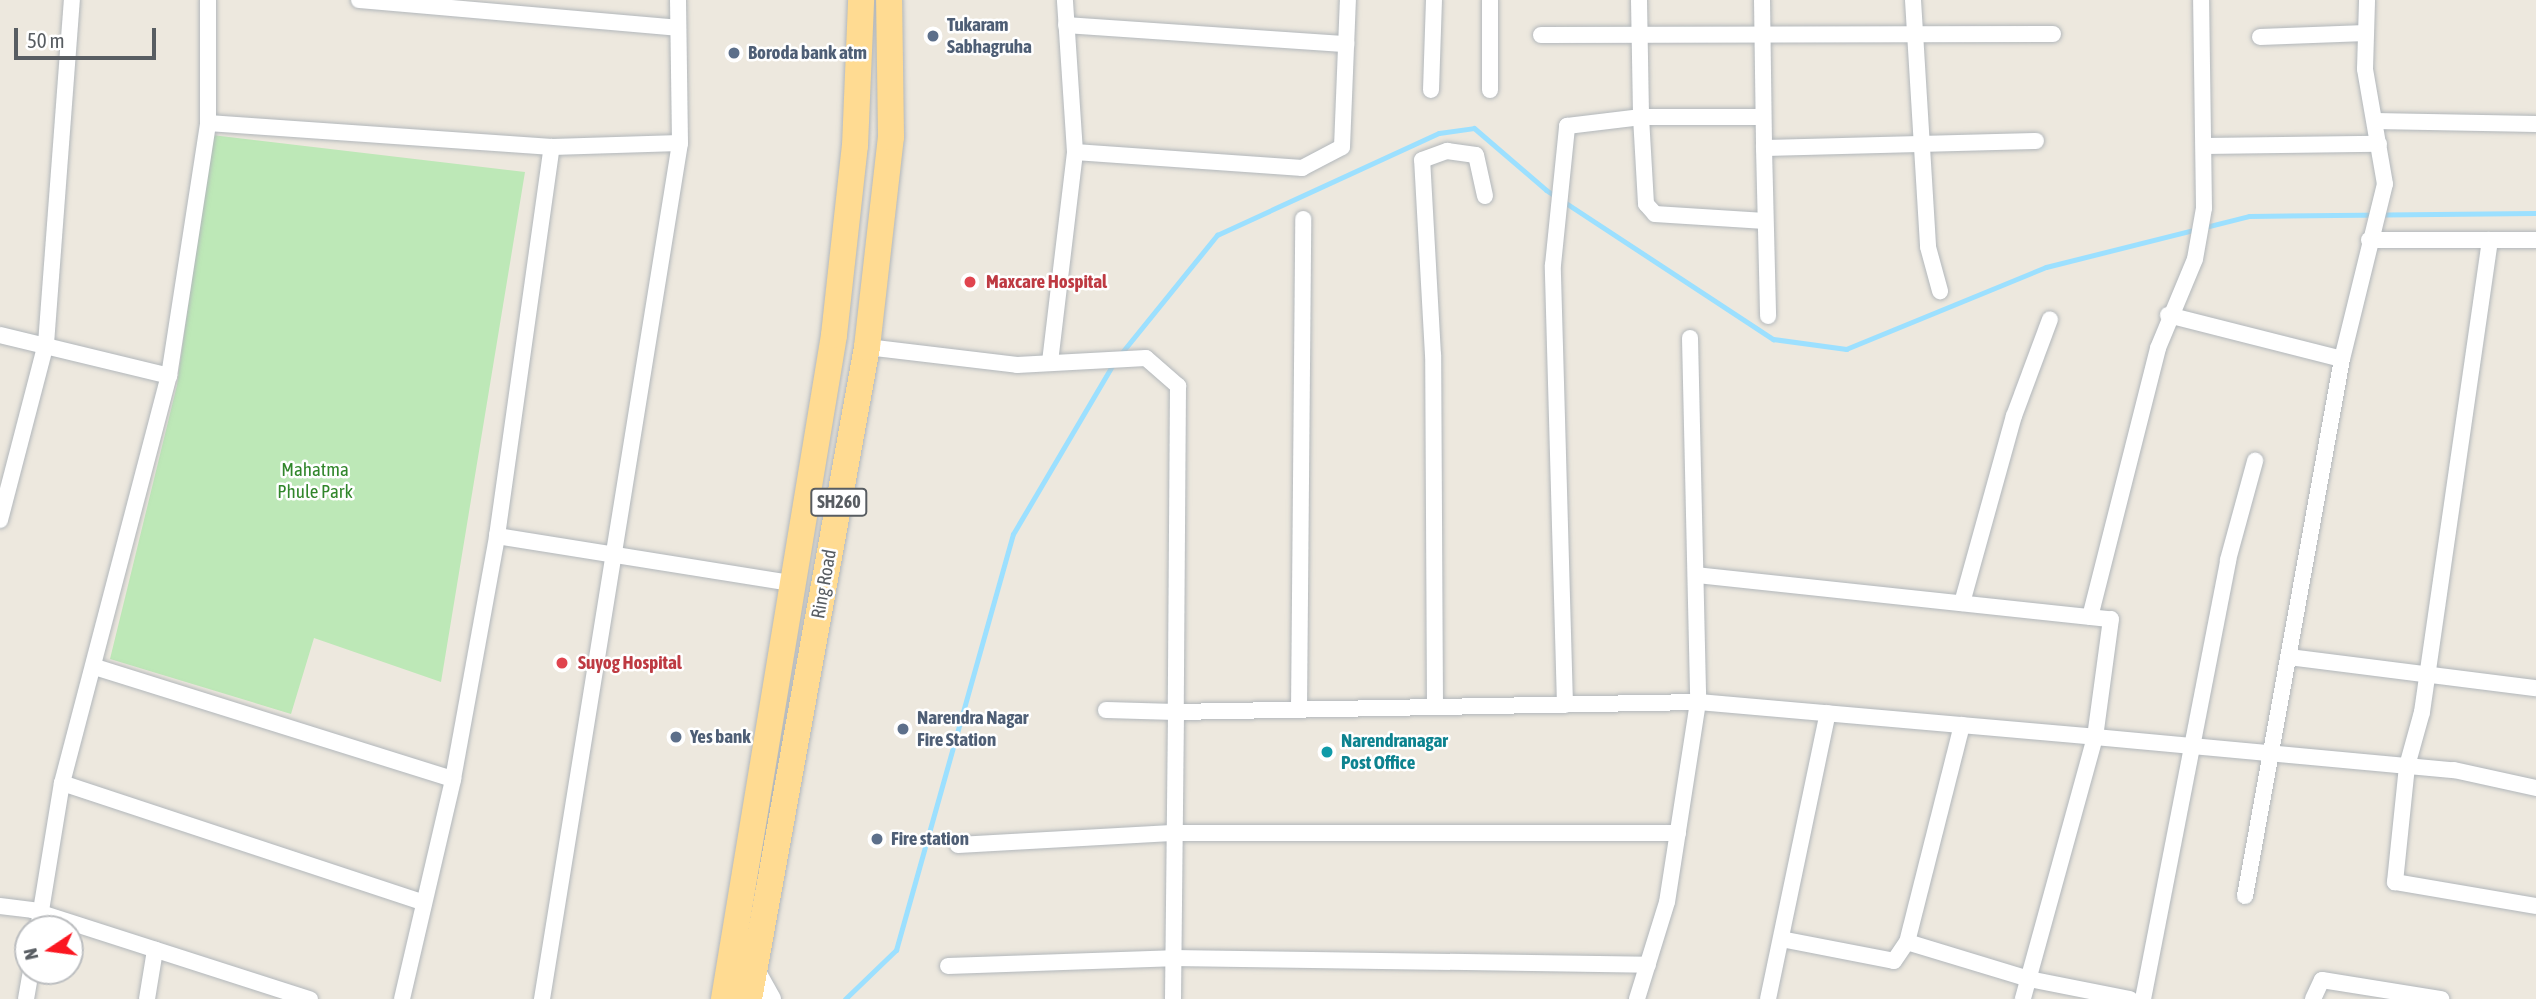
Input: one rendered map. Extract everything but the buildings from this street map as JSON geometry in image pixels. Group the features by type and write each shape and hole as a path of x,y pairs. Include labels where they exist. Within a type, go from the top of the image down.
{"highway":[{"name":"Ring Road","path":"724,999 834,335 855,146 861,0"},
{"name":"Ring Road","path":"749,999 867,347 891,137 889,0"}],"main road":[{"path":"754,972 769,999"}],"street":[{"path":"0,520 46,344 72,0"},
{"path":"40,915 62,783 95,667 169,376 208,123 208,0"},
{"path":"359,0 678,28"},
{"path":"542,999 680,143 678,0"},
{"path":"1050,362 1075,152 1065,0"},
{"path":"1075,152 1302,168 1342,147 1348,0"},
{"path":"1431,90 1434,0"},
{"path":"1490,0 1490,90"},
{"path":"1639,0 1646,204 1655,214 1765,221"},
{"path":"1762,0 1768,316"},
{"path":"1913,0 1912,38 1928,247 1940,291"},
{"path":"2090,617 2168,315 2195,259 2204,208 2200,0"},
{"path":"2245,896 2268,753 2289,657 2342,359 2370,235 2385,184 2366,33 2367,0"},
{"path":"1066,26 1346,44"},
{"path":"1541,35 1638,32 1912,38 2053,34"},
{"path":"2260,37 2366,33"},
{"path":"1565,705 1558,218 1567,126 1641,117 1763,117"},
{"path":"2375,121 2536,124"},
{"path":"208,123 552,147 680,143"},
{"path":"1764,148 1919,140 2036,141"},
{"path":"2204,146 2379,144"},
{"path":"402,999 422,902 453,779 497,536 552,147"},
{"path":"1434,707 1433,355 1422,160 1447,151 1476,155 1485,196"},
{"path":"1299,710 1303,219"},
{"path":"2370,235 2536,240"},
{"path":"2490,240 2428,675 2407,766 2395,881 2536,906"},
{"path":"2168,315 2342,359"},
{"path":"1962,603 2014,416 2050,319"},
{"path":"0,335 169,376"},
{"path":"1637,999 1667,902 1699,702 1690,338"},
{"path":"867,347 1017,365 1100,358 1146,358 1178,386 1176,712 1172,833 1173,999"},
{"path":"2143,999 2195,746 2228,560 2255,461"},
{"path":"497,536 791,583"},
{"path":"1696,575 2111,619 2095,737 2024,999"},
{"path":"2289,657 2536,688"},
{"path":"95,667 453,779"},
{"path":"1106,710 1176,712 1699,702 2407,766 2536,788"},
{"path":"1768,999 1828,713"},
{"path":"1781,939 1894,961 1907,942 1962,725"},
{"path":"62,783 422,902"},
{"path":"958,845 1172,833 1678,833"},
{"path":"0,906 23,915"},
{"path":"84,932 155,950 310,999"},
{"path":"1907,942 2029,979 2130,999"},
{"path":"147,999 155,950"},
{"path":"948,966 1172,958 1648,965"},
{"path":"2313,999 2322,980 2441,999"}],"green space":[{"name":"Mahatma Phule Park","path":"212,135 525,172 441,682 314,638 291,714 110,659 177,385"}],"waterway":[{"path":"1119,356 1217,235 1439,133 1474,128 1546,190 1773,339 1846,349 2046,267 2249,216 2536,213"},
{"path":"845,999 896,950 1013,534 1113,364"}],"place":[{"name":"Tukaram Sabhagruha","path":"933,36"},
{"name":"Boroda bank atm","path":"734,53"},
{"name":"Maxcare Hospital","path":"970,282"},
{"name":"Suyog Hospital","path":"562,663"},
{"name":"Narendra Nagar Fire Station","path":"903,729"},
{"name":"Yes bank","path":"676,737"},
{"name":"Narendranagar Post Office","path":"1327,752"},
{"name":"Fire station","path":"877,839"}]}
